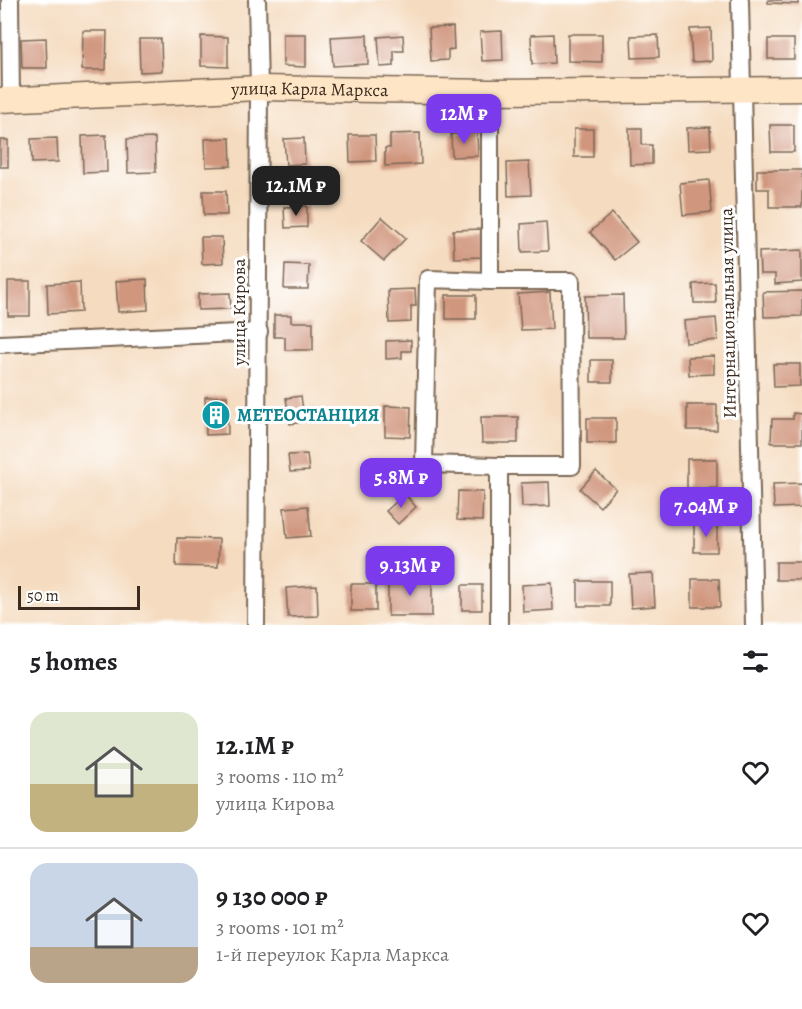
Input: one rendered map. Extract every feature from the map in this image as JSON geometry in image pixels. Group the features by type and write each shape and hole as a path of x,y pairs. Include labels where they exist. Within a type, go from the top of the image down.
{"street":[{"path":"5,100 10,0"},
{"name":"улица Кирова","path":"256,625 259,332 258,0"},
{"name":"Интернациональная улица","path":"740,0 754,625"},
{"name":"улица Карла Маркса","path":"5,100 259,88 490,92 802,89"},
{"path":"490,92 490,281"},
{"path":"428,279 490,281 571,280 572,466 424,464 428,279"},
{"path":"0,344 259,332"},
{"path":"499,466 500,625"}],"building":[{"path":"768,0 798,0 798,4 768,3"},
{"path":"453,27 454,49 448,50 448,60 431,61 429,28"},
{"path":"711,28 712,61 692,62 690,29"},
{"path":"83,31 107,31 106,70 82,70"},
{"path":"502,31 503,60 482,61 480,32"},
{"path":"283,34 306,34 306,67 283,66"},
{"path":"553,34 554,63 532,64 531,35"},
{"path":"568,34 602,34 602,62 568,61"},
{"path":"367,35 368,64 333,66 331,37"},
{"path":"403,35 404,51 394,51 394,66 380,67 378,37"},
{"path":"658,35 659,57 632,58 631,36"},
{"path":"201,36 228,37 228,67 201,66"},
{"path":"46,38 47,68 22,68 21,39"},
{"path":"139,39 161,39 162,71 140,72"},
{"path":"768,39 794,39 794,59 768,59"},
{"path":"770,125 794,125 794,152 771,152"},
{"path":"710,127 711,149 688,150 687,128"},
{"path":"629,128 642,128 642,145 652,145 652,164 630,165"},
{"path":"574,129 593,129 593,157 574,157"},
{"path":"420,133 421,164 385,166 385,148 390,148 390,134"},
{"path":"477,133 478,156 452,157 451,134"},
{"path":"106,135 107,172 83,173 82,136"},
{"path":"349,135 375,135 376,161 350,162"},
{"path":"57,138 58,162 32,163 31,139"},
{"path":"155,138 156,172 128,173 127,139"},
{"path":"230,138 231,166 206,167 205,139"},
{"path":"304,138 305,164 286,165 284,139"},
{"path":"0,140 8,140 8,167 0,167"},
{"path":"529,162 531,195 508,196 507,163"},
{"path":"757,170 802,170 802,207 769,207 769,189 757,189"},
{"path":"709,180 712,212 683,215 680,183"},
{"path":"203,191 226,191 227,215 204,215"},
{"path":"307,206 307,227 285,228 284,207"},
{"path":"612,213 637,242 615,260 590,232"},
{"path":"382,217 406,238 384,261 361,241"},
{"path":"546,222 548,251 522,252 521,224"},
{"path":"482,229 482,257 454,258 453,230"},
{"path":"201,237 222,237 223,263 202,264"},
{"path":"802,250 802,282 775,284 775,274 760,274 759,252"},
{"path":"285,264 309,265 308,289 284,289"},
{"path":"147,279 148,310 118,312 116,281"},
{"path":"8,281 30,281 30,316 8,316"},
{"path":"80,282 81,312 48,314 47,284"},
{"path":"715,283 716,303 694,303 693,284"},
{"path":"415,289 416,306 411,306 411,322 389,323 388,290"},
{"path":"802,291 802,316 764,317 763,292"},
{"path":"550,292 552,329 521,330 518,294"},
{"path":"230,293 231,309 198,310 198,294"},
{"path":"446,295 476,295 476,319 446,319"},
{"path":"623,295 624,338 586,338 585,296"},
{"path":"274,315 291,315 291,322 313,322 313,350 285,350 285,337 274,337"},
{"path":"716,318 718,340 686,343 684,321"},
{"path":"411,340 411,351 402,351 402,358 386,359 386,341"},
{"path":"714,356 714,374 689,375 688,357"},
{"path":"591,360 612,360 612,382 591,382"},
{"path":"773,364 800,364 800,386 774,387"},
{"name":"МЕТЕОСТАНЦИЯ","path":"227,396 228,434 206,435 205,397"},
{"path":"301,396 303,410 315,408 317,420 290,424 286,398"},
{"path":"687,405 717,405 717,430 687,430"},
{"path":"385,406 411,407 410,437 385,436"},
{"path":"793,413 802,414 802,443 771,443 772,419 793,419"},
{"path":"481,417 518,417 518,443 482,443"},
{"path":"587,418 616,418 616,443 587,443"},
{"path":"307,454 309,471 290,472 288,455"},
{"path":"687,459 717,459 717,488 687,488"},
{"path":"596,471 616,489 600,507 580,489"},
{"path":"549,482 550,506 522,507 521,483"},
{"path":"802,483 802,507 774,508 773,484"},
{"path":"458,491 483,492 482,521 457,520"},
{"path":"405,494 416,507 398,524 386,511"},
{"path":"308,506 311,536 287,538 284,508"},
{"path":"694,523 717,523 717,552 694,552"},
{"path":"177,538 219,539 218,567 176,566"},
{"path":"776,562 802,562 802,580 776,580"},
{"path":"653,573 655,606 631,608 629,574"},
{"path":"432,577 432,616 388,616 388,578"},
{"path":"692,579 719,579 720,607 692,607"},
{"path":"578,581 610,581 610,606 578,606"},
{"path":"552,583 553,610 523,612 522,585"},
{"path":"351,584 376,584 376,611 351,611"},
{"path":"462,585 482,585 482,610 462,610"},
{"path":"317,586 318,616 288,617 286,588"}],"place":[{"name":"МЕТЕОСТАНЦИЯ","path":"216,415"}]}
